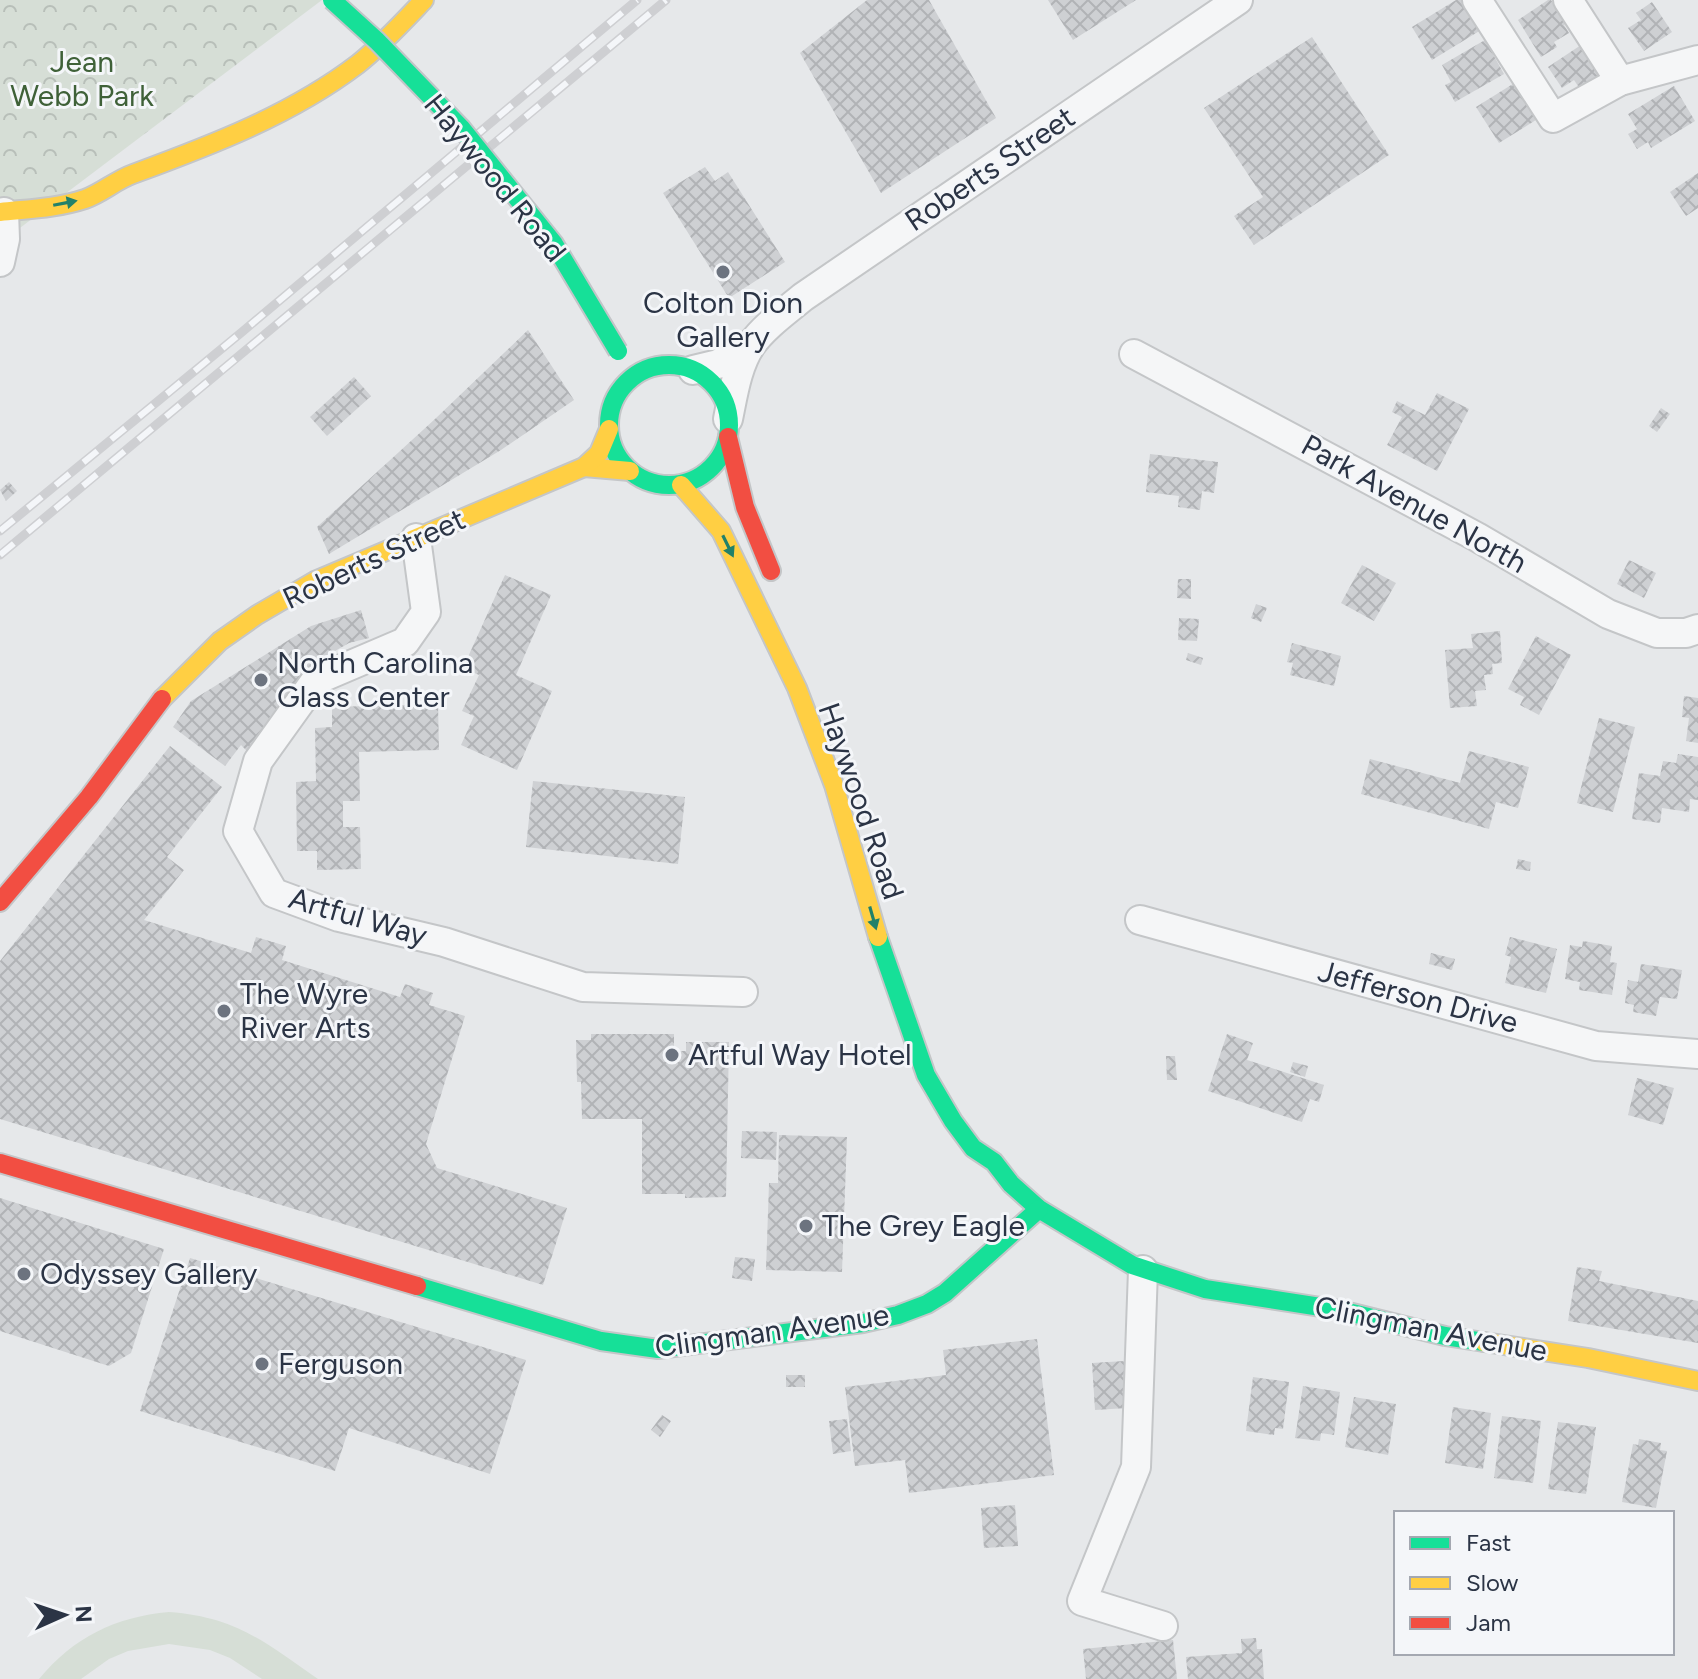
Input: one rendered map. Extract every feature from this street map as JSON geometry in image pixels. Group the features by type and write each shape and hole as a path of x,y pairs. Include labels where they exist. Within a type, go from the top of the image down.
{"main road":[{"name":"Haywood Road","path":"332,0 377,41 461,128 554,244 633,376"},
{"path":"2,212 86,199 124,177 210,145 319,93 365,60 424,0"},
{"path":"94,176 124,177"},
{"path":"584,467 599,453 609,429 614,400 633,376 662,365 678,365 706,378 718,390 745,507 778,587"},
{"path":"609,429 615,452 630,471 645,481 662,486 681,485 697,479 711,468 722,454 728,428"},
{"name":"Roberts Street","path":"0,902 89,797 156,706 220,641 257,615 315,581 584,467 630,471"},
{"name":"Haywood Road","path":"681,485 721,531 797,688 834,785 889,974 926,1075 973,1148 994,1162 1011,1184 1039,1209"},
{"path":"834,785 856,778"},
{"path":"990,1136 994,1162"},
{"name":"Clingman Avenue","path":"0,1163 601,1341 658,1349 863,1323 898,1315 945,1293 1039,1209 1092,1243 1143,1270 1205,1289 1340,1310 1445,1336 1588,1358 1698,1381"}],"street":[{"name":"Roberts Street","path":"728,428 735,384 749,348 766,328 803,297 1238,0"},
{"path":"1477,0 1553,118 1620,81 1698,60"},
{"path":"1568,0 1620,81"},
{"path":"0,262 5,239 2,212"},
{"name":"Roberts Street","path":"693,370 718,364 749,348"},
{"name":"Park Avenue North","path":"1134,354 1477,537 1608,614 1657,633 1686,633 1698,629"},
{"name":"Artful Way","path":"416,538 426,612 405,642 316,680 258,761 238,831 274,893 339,917 444,942 583,987 743,992"},
{"name":"Jefferson Drive","path":"1140,920 1596,1046 1698,1054"},
{"path":"1143,1270 1136,1467 1082,1601 1163,1626"}],"green space":[{"name":"Jean Webb Park","path":"0,0 322,0 0,243"},
{"path":"169,1612 213,1619 232,1626 265,1643 318,1679 262,1679 230,1658 210,1650 169,1644 128,1651 109,1659 81,1679 39,1679 66,1652 97,1632 131,1619"}],"building":[{"path":"867,0 929,0 996,118 881,193 800,53"},
{"path":"1048,0 1136,0 1073,40"},
{"path":"1456,0 1462,0 1481,30 1432,60 1412,27"},
{"path":"1548,0 1556,7 1560,4 1571,21 1564,25 1569,33 1554,42 1557,47 1541,57 1518,20"},
{"path":"1652,2 1672,32 1644,51 1628,28 1641,20 1636,13"},
{"path":"1312,37 1389,155 1254,245 1234,216 1263,197 1204,108"},
{"path":"1485,40 1504,74 1455,102 1445,85 1451,82 1442,65"},
{"path":"1581,45 1603,78 1582,92 1574,80 1562,88 1548,67"},
{"path":"1516,82 1539,118 1499,143 1476,107"},
{"path":"1674,86 1695,121 1651,148 1648,142 1637,149 1628,134 1637,129 1628,114"},
{"path":"705,167 715,181 728,172 785,262 729,298 663,193"},
{"path":"1698,173 1698,208 1686,216 1670,192"},
{"path":"528,330 574,400 501,450 329,554 317,527"},
{"path":"354,377 371,396 327,436 310,417"},
{"path":"1437,393 1469,409 1437,471 1387,445 1402,417 1392,412 1397,401 1425,415"},
{"path":"1661,408 1670,414 1657,432 1649,426"},
{"path":"1150,454 1218,462 1214,493 1202,491 1200,510 1178,507 1179,496 1146,492"},
{"path":"9,482 17,491 6,501 0,490"},
{"path":"1629,560 1656,573 1644,598 1617,584"},
{"path":"1362,565 1396,583 1374,621 1341,603"},
{"path":"505,575 551,595 516,675 552,691 517,770 461,745 474,716 462,711 479,675 463,668"},
{"path":"1178,579 1191,579 1191,599 1177,598"},
{"path":"1256,604 1267,608 1261,622 1251,618"},
{"name":"North Carolina Glass Center","path":"361,610 369,638 349,643 307,671 270,717 252,756 241,745 225,766 173,727 191,701 311,626"},
{"path":"1179,618 1199,619 1197,641 1178,640"},
{"path":"1500,631 1502,663 1492,664 1493,674 1484,675 1486,690 1475,691 1477,706 1450,708 1445,650 1473,648 1471,634"},
{"path":"1536,636 1571,655 1539,715 1520,705 1524,697 1508,689"},
{"path":"1292,643 1341,656 1334,686 1290,675 1293,663 1287,662"},
{"path":"1188,653 1203,658 1201,665 1186,660"},
{"path":"1684,696 1698,698 1698,743 1686,741 1689,718 1682,717"},
{"path":"438,704 439,750 359,752 360,801 343,801 343,827 360,827 361,869 317,870 317,851 297,851 296,782 316,781 315,728 332,727 332,707"},
{"path":"1599,718 1635,727 1613,812 1577,803"},
{"name":"The Wyre River Arts","path":"170,746 222,787 167,857 184,870 144,920 251,953 256,937 286,946 282,960 400,997 405,984 433,993 429,1005 465,1016 426,1144 437,1168 567,1208 543,1285 0,1119 0,961"},
{"path":"1469,751 1529,767 1518,808 1496,802 1489,829 1361,794 1370,759 1460,783"},
{"path":"1678,754 1698,757 1698,800 1690,799 1689,812 1662,808 1660,823 1632,819 1639,773 1660,776 1663,761 1676,763"},
{"path":"533,781 685,797 678,864 526,847"},
{"path":"1518,859 1531,862 1530,871 1516,869"},
{"path":"1510,937 1557,949 1546,993 1505,983 1511,957 1505,955"},
{"path":"1583,941 1612,946 1610,962 1617,963 1612,995 1579,990 1580,982 1565,979 1570,945 1582,947"},
{"path":"1431,953 1455,959 1452,970 1429,964"},
{"path":"1641,964 1682,970 1677,999 1660,997 1656,1016 1633,1012 1634,1005 1625,1003 1628,980 1638,982"},
{"path":"591,1034 674,1034 674,1051 686,1051 686,1042 729,1042 726,1197 685,1198 685,1194 642,1194 642,1119 582,1119 576,1040 591,1040"},
{"path":"1227,1034 1253,1043 1247,1060 1324,1085 1319,1102 1310,1099 1302,1122 1208,1091"},
{"path":"1166,1056 1175,1056 1177,1080 1167,1080"},
{"path":"1293,1062 1308,1066 1305,1077 1290,1072"},
{"path":"1637,1078 1674,1088 1663,1125 1628,1115"},
{"path":"742,1131 777,1132 776,1160 741,1158"},
{"name":"The Grey Eagle","path":"779,1135 847,1137 842,1272 766,1270 769,1183 778,1183"},
{"path":"0,1198 164,1249 131,1353 109,1366 0,1331"},
{"path":"735,1257 755,1259 752,1281 732,1278"},
{"name":"Ferguson","path":"190,1258 526,1360 490,1474 349,1428 335,1471 140,1411"},
{"path":"1577,1267 1602,1271 1599,1281 1698,1301 1698,1343 1568,1321"},
{"path":"1037,1339 1054,1475 909,1493 905,1460 855,1466 845,1387 946,1375 943,1350"},
{"path":"1124,1361 1127,1408 1095,1410 1092,1363"},
{"path":"786,1375 805,1375 805,1387 786,1387"},
{"path":"1253,1377 1289,1382 1283,1429 1275,1428 1274,1435 1246,1431"},
{"path":"1303,1386 1340,1392 1334,1435 1321,1433 1320,1441 1295,1438"},
{"path":"1354,1397 1396,1404 1388,1455 1345,1447"},
{"path":"1453,1407 1491,1413 1483,1469 1445,1463"},
{"path":"662,1415 671,1421 660,1437 651,1430"},
{"path":"1502,1416 1541,1421 1533,1483 1494,1478"},
{"path":"847,1419 851,1451 833,1454 829,1421"},
{"path":"1558,1422 1596,1427 1586,1494 1548,1489"},
{"path":"1639,1439 1661,1443 1660,1450 1667,1451 1656,1508 1622,1502 1633,1444 1638,1445"},
{"path":"1015,1505 1018,1546 984,1548 981,1508"},
{"path":"1256,1638 1257,1649 1262,1649 1264,1679 1188,1679 1186,1657 1242,1653 1241,1639"},
{"path":"1173,1640 1177,1679 1086,1679 1083,1649"}],"railway":[{"path":"0,531 637,0"},
{"path":"0,555 666,0"}],"traffic: fast":[{"path":"332,0 377,41 461,128 554,244 618,351"},
{"path":"669,365 692,370 711,383 724,402 729,425 724,448 711,467 692,480 669,485 646,480 627,467 614,448 609,425 614,402 627,383 646,370 669,365"},
{"path":"878,937 926,1075 953,1121 973,1148 994,1162 1011,1184 1039,1209 1132,1265 1205,1289 1340,1310 1445,1336 1484,1342"},
{"path":"417,1286 601,1341 658,1349 863,1323 898,1315 945,1293 1039,1209"}],"traffic: slow":[{"path":"0,212 85,199 127,177 278,114 358,64 424,0"},
{"path":"162,699 220,641 257,615 315,581 584,467 599,453 609,429"},
{"path":"584,467 630,471"},
{"path":"681,485 721,531 797,688 834,785 878,937"},
{"path":"1484,1342 1588,1358 1698,1381"}],"traffic: jam":[{"path":"728,437 745,507 771,571"},
{"path":"0,902 89,797 162,699"},
{"path":"0,1163 417,1286"}],"place":[{"name":"Colton Dion Gallery","path":"723,272"},
{"name":"North Carolina Glass Center","path":"261,680"},
{"name":"The Wyre River Arts","path":"224,1011"},
{"name":"Artful Way Hotel","path":"672,1055"},
{"name":"The Grey Eagle","path":"806,1226"},
{"name":"Odyssey Gallery","path":"24,1274"},
{"name":"Ferguson","path":"262,1364"}]}
